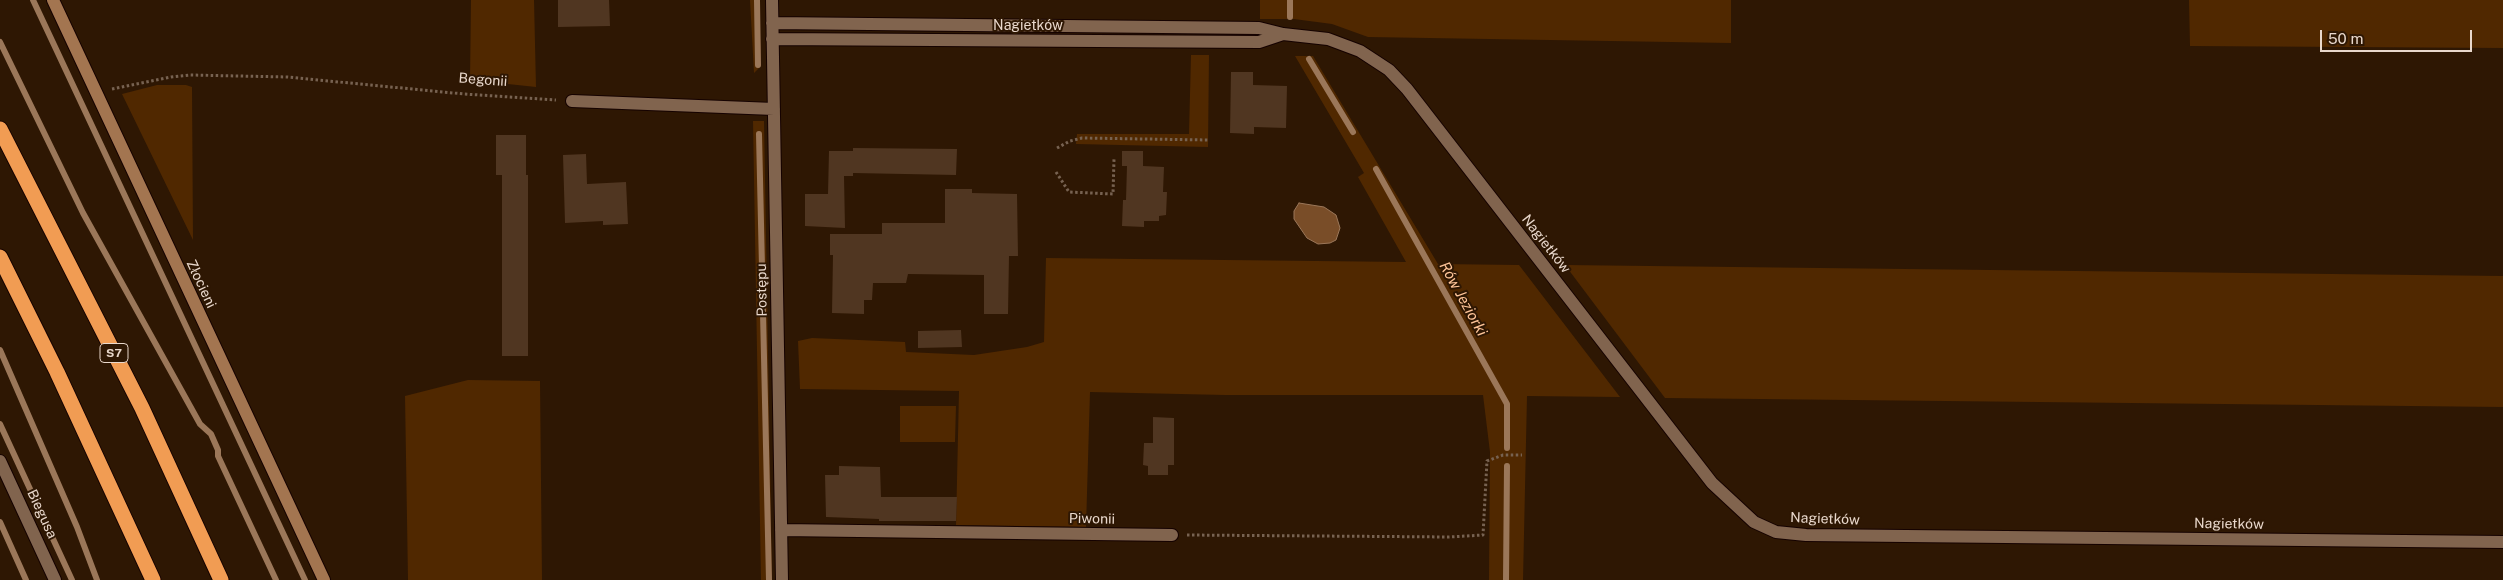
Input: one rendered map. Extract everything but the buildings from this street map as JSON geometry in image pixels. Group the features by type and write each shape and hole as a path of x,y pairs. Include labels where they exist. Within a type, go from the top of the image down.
{"highway":[{"name":"S7","path":"0,129 142,408 221,580"},
{"path":"0,258 65,390 153,580"}],"street":[{"name":"Złocieni","path":"53,0 324,580"},
{"name":"Postępu","path":"772,0 782,580"},
{"name":"Nagietków","path":"772,24 1259,28 1283,34 1328,39 1360,51 1389,70 1407,89 1712,483 1760,526 1776,532 1806,535 2503,542"},
{"name":"Nagietków","path":"772,39 1260,42 1283,34"},
{"path":"572,101 774,109"},
{"name":"Biegusa","path":"0,461 55,580"},
{"name":"Piwonii","path":"781,530 1172,535"}],"path":[{"name":"Begonii","path":"109,90 171,77 287,77 464,94 572,101"},
{"path":"1057,148 1070,141 1082,138 1208,140"},
{"path":"1056,172 1069,192 1113,194 1114,159"},
{"path":"1172,535 1449,537 1483,535 1487,461 1503,455 1522,455"}],"shaded area":[{"path":"471,0 534,0 536,87 470,80"},
{"path":"750,0 759,0 761,66 754,73"},
{"path":"1260,0 1731,0 1731,43 1368,37 1332,24 1294,19 1260,19"},
{"path":"2189,0 2503,0 2503,48 2190,46"},
{"path":"1191,55 1209,55 1208,147 1076,144 1077,134 1189,134"},
{"path":"1295,56 1313,56 1438,264 1519,265 1620,397 1527,396 1523,580 1489,580 1490,452 1483,395 1225,395 1090,392 1086,527 956,525 959,391 800,389 798,341 812,338 905,342 906,352 974,355 1027,347 1044,342 1046,258 1406,262 1358,177 1364,173"},
{"path":"157,85 186,85 192,87 193,240 122,94"},
{"path":"753,121 764,121 772,580 761,580"},
{"path":"1299,203 1324,207 1336,215 1340,228 1336,240 1330,243 1318,244 1307,238 1294,219 1294,211"},
{"path":"1565,265 2503,276 2503,407 1665,398"},
{"path":"468,380 540,381 542,580 408,580 405,396"},
{"path":"900,406 956,406 955,442 900,442"}],"waterway":[{"path":"33,0 305,580"},
{"path":"757,0 758,65"},
{"name":"Rów Jeziorki","path":"1290,0 1290,17"},
{"path":"0,42 83,213 200,424 211,434 218,450 218,456 276,580"},
{"name":"Rów Jeziorki","path":"1309,59 1353,132"},
{"path":"759,134 769,580"},
{"name":"Rów Jeziorki","path":"1376,169 1507,404 1507,448"},
{"path":"0,350 77,527 97,580"},
{"path":"0,424 72,580"},
{"name":"Rów Jeziorki","path":"1506,580 1507,466"},
{"path":"0,522 26,580"}]}
